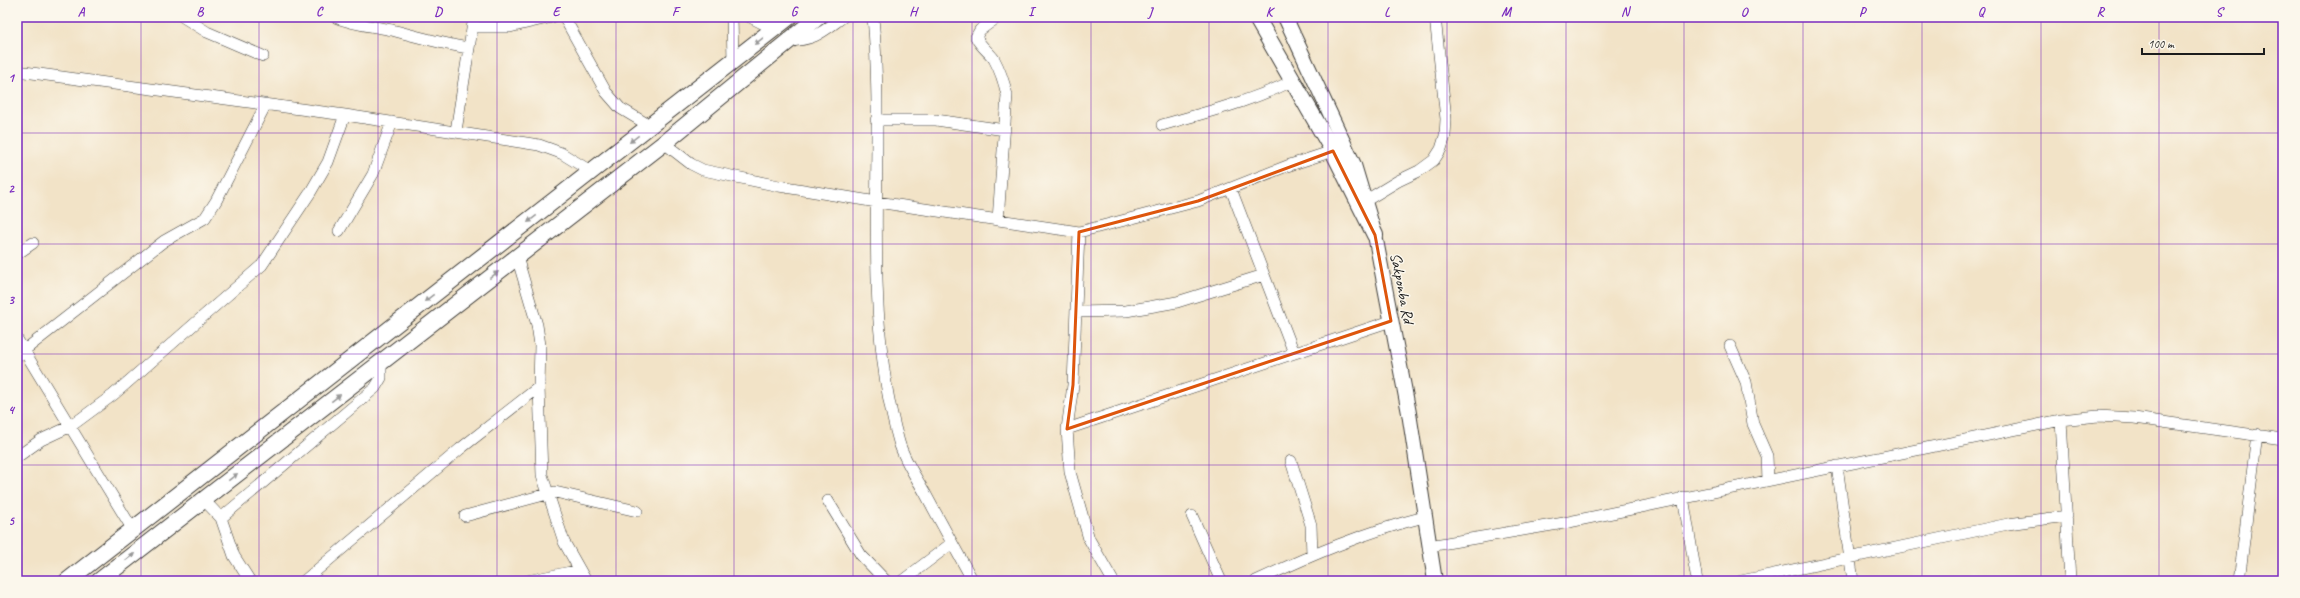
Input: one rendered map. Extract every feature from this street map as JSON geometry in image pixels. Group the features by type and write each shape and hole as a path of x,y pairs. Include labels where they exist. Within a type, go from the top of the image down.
{"highway":[{"path":"68,581 789,17"},
{"path":"99,581 664,143 818,17"},
{"path":"1256,17 1333,151 1375,235"},
{"path":"465,271 478,288"}],"main road":[{"name":"Sakponba Rd","path":"1285,17 1354,165 1375,235 1409,413 1435,581"}],"street":[{"path":"183,17 207,32 263,56"},
{"path":"335,17 345,21 391,30 446,45 470,48"},
{"path":"456,132 473,22 510,27 552,17"},
{"path":"564,17 606,92 620,108 650,126"},
{"path":"732,17 733,61"},
{"path":"750,17 774,29"},
{"path":"787,41 806,40 819,35 843,17"},
{"path":"873,17 876,48 880,339 886,386 900,444 973,581"},
{"path":"998,17 980,30 976,37 979,43 993,58 1003,77 1008,95 998,220"},
{"path":"1365,202 1398,181 1419,171 1434,160 1441,149 1446,136 1446,119 1435,17"},
{"path":"17,71 345,115 539,145 561,153 592,172"},
{"path":"1162,124 1268,93 1292,80"},
{"path":"21,353 164,241 204,218 216,201 266,104"},
{"path":"17,457 41,440 72,426 112,395 262,265 310,193 328,162 345,115"},
{"path":"876,120 936,120 1004,130"},
{"path":"339,231 373,174 392,122"},
{"path":"664,143 690,164 703,170 779,186 1079,232 1191,204 1287,166 1333,151"},
{"path":"1231,189 1294,353"},
{"path":"1079,232 1073,385 1067,429 1070,472 1089,539 1113,581"},
{"path":"17,254 33,243"},
{"path":"517,257 537,325 540,345 539,387 542,475 564,542 586,581"},
{"path":"1076,312 1126,311 1177,302 1264,275"},
{"path":"1067,429 1391,321"},
{"path":"17,339 21,353 72,426 133,530"},
{"path":"1730,346 1746,382 1753,424 1767,456 1768,480"},
{"path":"221,518 375,388 381,378 381,362"},
{"path":"304,581 460,449 539,387"},
{"path":"1429,546 1564,523 1683,497 2061,420 2098,416 2257,434 2283,439"},
{"path":"2061,420 2070,581"},
{"path":"2239,581 2257,434"},
{"path":"1291,461 1311,525 1312,554"},
{"path":"1837,466 1853,581"},
{"path":"465,516 548,493 564,493 637,511"},
{"path":"1683,497 1697,581"},
{"path":"204,500 221,518 234,556 250,581"},
{"path":"828,501 861,554 886,581"},
{"path":"1192,516 1221,581"},
{"path":"1741,581 2008,524 2067,516"},
{"path":"1256,581 1312,554 1378,529 1424,517"},
{"path":"902,581 952,543"},
{"path":"527,581 580,570"}],"highlighted area":[{"path":"1333,151 1375,235 1391,321 1067,429 1073,385 1079,232 1198,201"}]}
